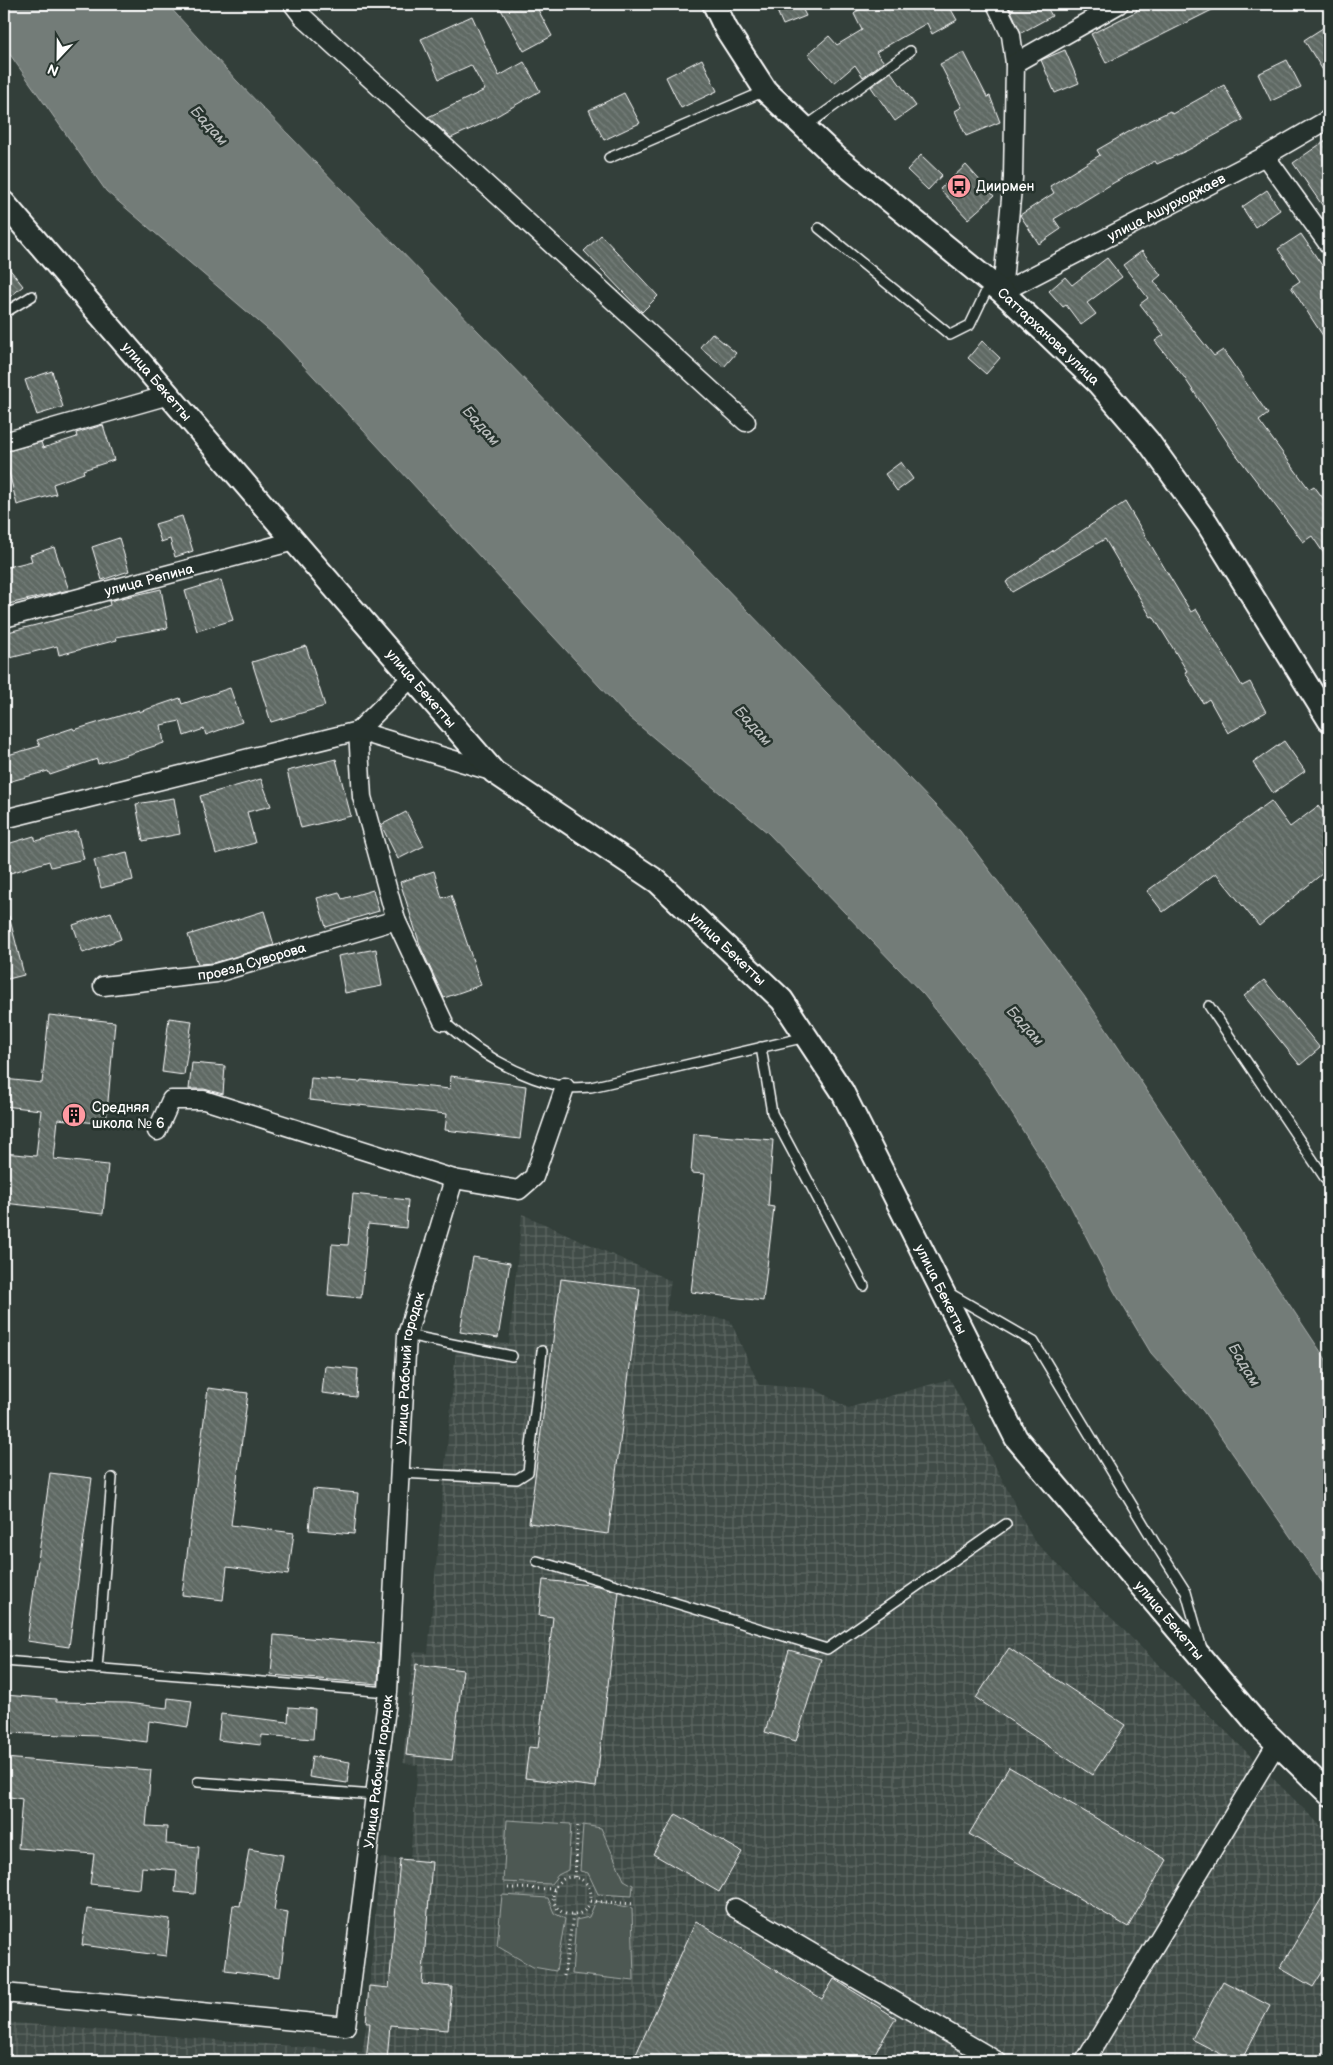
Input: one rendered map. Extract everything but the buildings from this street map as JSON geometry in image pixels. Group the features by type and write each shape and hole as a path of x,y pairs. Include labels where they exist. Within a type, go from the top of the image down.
{"street":[{"path":"293,4 303,17 746,422"},
{"name":"Саттарханова улица","path":"714,4 726,29 766,91 843,163 996,288 1098,383 1148,441 1207,523 1329,720"},
{"path":"996,4 1010,35 1015,62 1013,178 996,288"},
{"path":"1015,62 1120,4"},
{"name":"улица Ашурходжаев","path":"996,288 1265,156 1329,120"},
{"path":"1265,156 1329,245"},
{"name":"улица Бекетты","path":"4,203 494,772 658,882 782,1000 842,1091 1016,1438 1259,1726 1329,1794"},
{"path":"4,442 169,395"},
{"name":"улица Репина","path":"4,618 294,541"},
{"path":"412,676 358,731 362,797 396,920 443,1021"},
{"path":"4,819 358,731 494,772"},
{"name":"проезд Суворова","path":"104,986 216,973 396,920"},
{"path":"157,1131 171,1100 204,1100 454,1179 519,1190 534,1177 565,1087"},
{"name":"Улица Рабочий городок","path":"4,1993 346,2026 388,1692 407,1335 454,1179"},
{"path":"1085,2061 1277,1743"},
{"path":"735,1908 998,2061"}],"lane":[{"path":"804,127 910,51"},
{"path":"609,158 766,91"},
{"path":"818,228 950,335 970,325 996,288"},
{"path":"4,313 32,296"},
{"path":"1209,1006 1329,1184"},
{"path":"443,1021 468,1043 509,1069 565,1087 591,1087 806,1037"},
{"path":"761,1048 772,1113 864,1286"},
{"path":"940,1288 1034,1342 1156,1546 1186,1592 1207,1664"},
{"path":"407,1335 512,1356"},
{"path":"400,1473 517,1479 528,1472 542,1351"},
{"path":"97,1669 112,1478"},
{"path":"537,1562 827,1649 1006,1524"},
{"path":"4,1662 388,1692"},
{"path":"198,1782 375,1795"}],"path":[{"path":"575,1877 578,1824"},
{"path":"575,1877 586,1883 591,1895 591,1901 584,1911 573,1915 567,1914 557,1907 554,1896 555,1890 563,1880 575,1877"},
{"path":"508,1888 555,1890"},
{"path":"591,1901 635,1904"},
{"path":"564,1976 573,1915"}],"shaded area":[{"path":"522,1214 671,1281 666,1310 730,1320 759,1385 813,1388 848,1408 950,1379 1034,1541 1329,1834 1329,2061 4,2061 4,2022 362,2052 366,2028 380,1858 410,1860 418,1765 403,1763 413,1652 428,1653 457,1339 509,1344"},
{"path":"507,1820 571,1824 568,1870 558,1875 551,1884 503,1882"},
{"path":"583,1825 601,1828 624,1880 633,1885 632,1896 598,1894 588,1873 580,1871"},
{"path":"502,1895 548,1898 554,1913 565,1919 556,1971 533,1967 497,1946"},
{"path":"596,1901 632,1908 634,1981 572,1974 576,1920 589,1917"}],"water":[{"name":"Бадам","path":"4,4 167,4 236,80 960,831 1084,996 1329,1364 1329,1592 1203,1411 1151,1353 1114,1291 1070,1205 988,1076 924,995 768,833 624,713 279,339 106,191 4,46"}],"place":[{"name":"Диирмен","path":"959,186"},
{"name":"Средняя школа № 6","path":"74,1115"}]}
